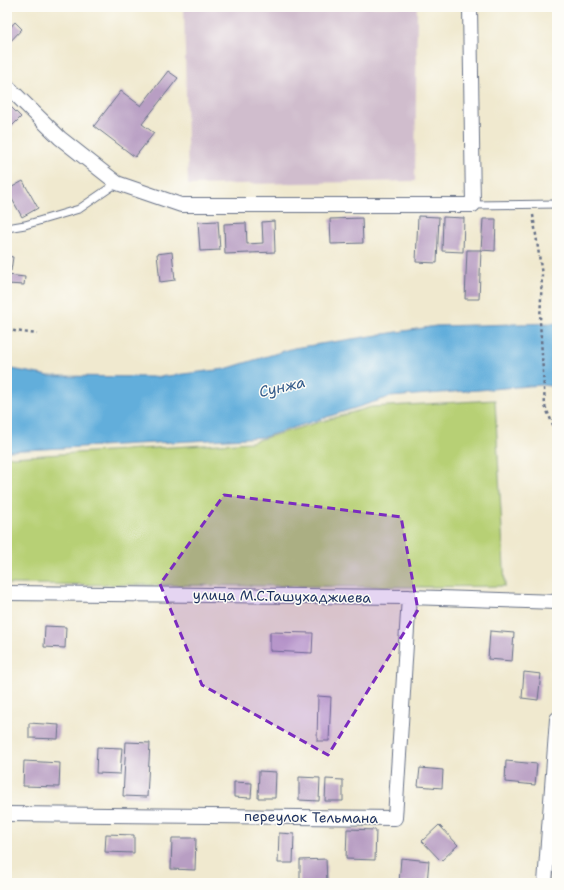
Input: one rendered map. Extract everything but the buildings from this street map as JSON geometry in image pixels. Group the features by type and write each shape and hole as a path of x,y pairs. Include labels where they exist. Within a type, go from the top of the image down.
{"street":[{"path":"7,86 60,138 117,183 181,205 473,205 470,7"},
{"name":"улица М.С.Ташухаджиева","path":"7,593 409,597 557,602"},
{"name":"переулок Тельмана","path":"7,814 395,818 409,597"},
{"path":"545,883 557,719"}],"lane":[{"path":"7,228 25,225 78,209 117,183"},
{"path":"473,205 557,204"}],"path":[{"path":"531,204 542,275 540,321 545,406 557,434"},
{"path":"7,330 37,334"}],"highlighted area":[{"path":"224,495 401,517 418,610 328,755 202,685 160,584"}],"shaded area":[{"path":"184,7 417,7 415,181 188,185"}],"green space":[{"path":"495,400 505,586 423,587 7,584 7,456 13,457 251,442 371,407"}],"water":[{"name":"Сунжа","path":"557,323 557,387 542,385 390,397 264,437 7,451 7,368 49,376 158,377 225,369 294,348 436,326"}]}
